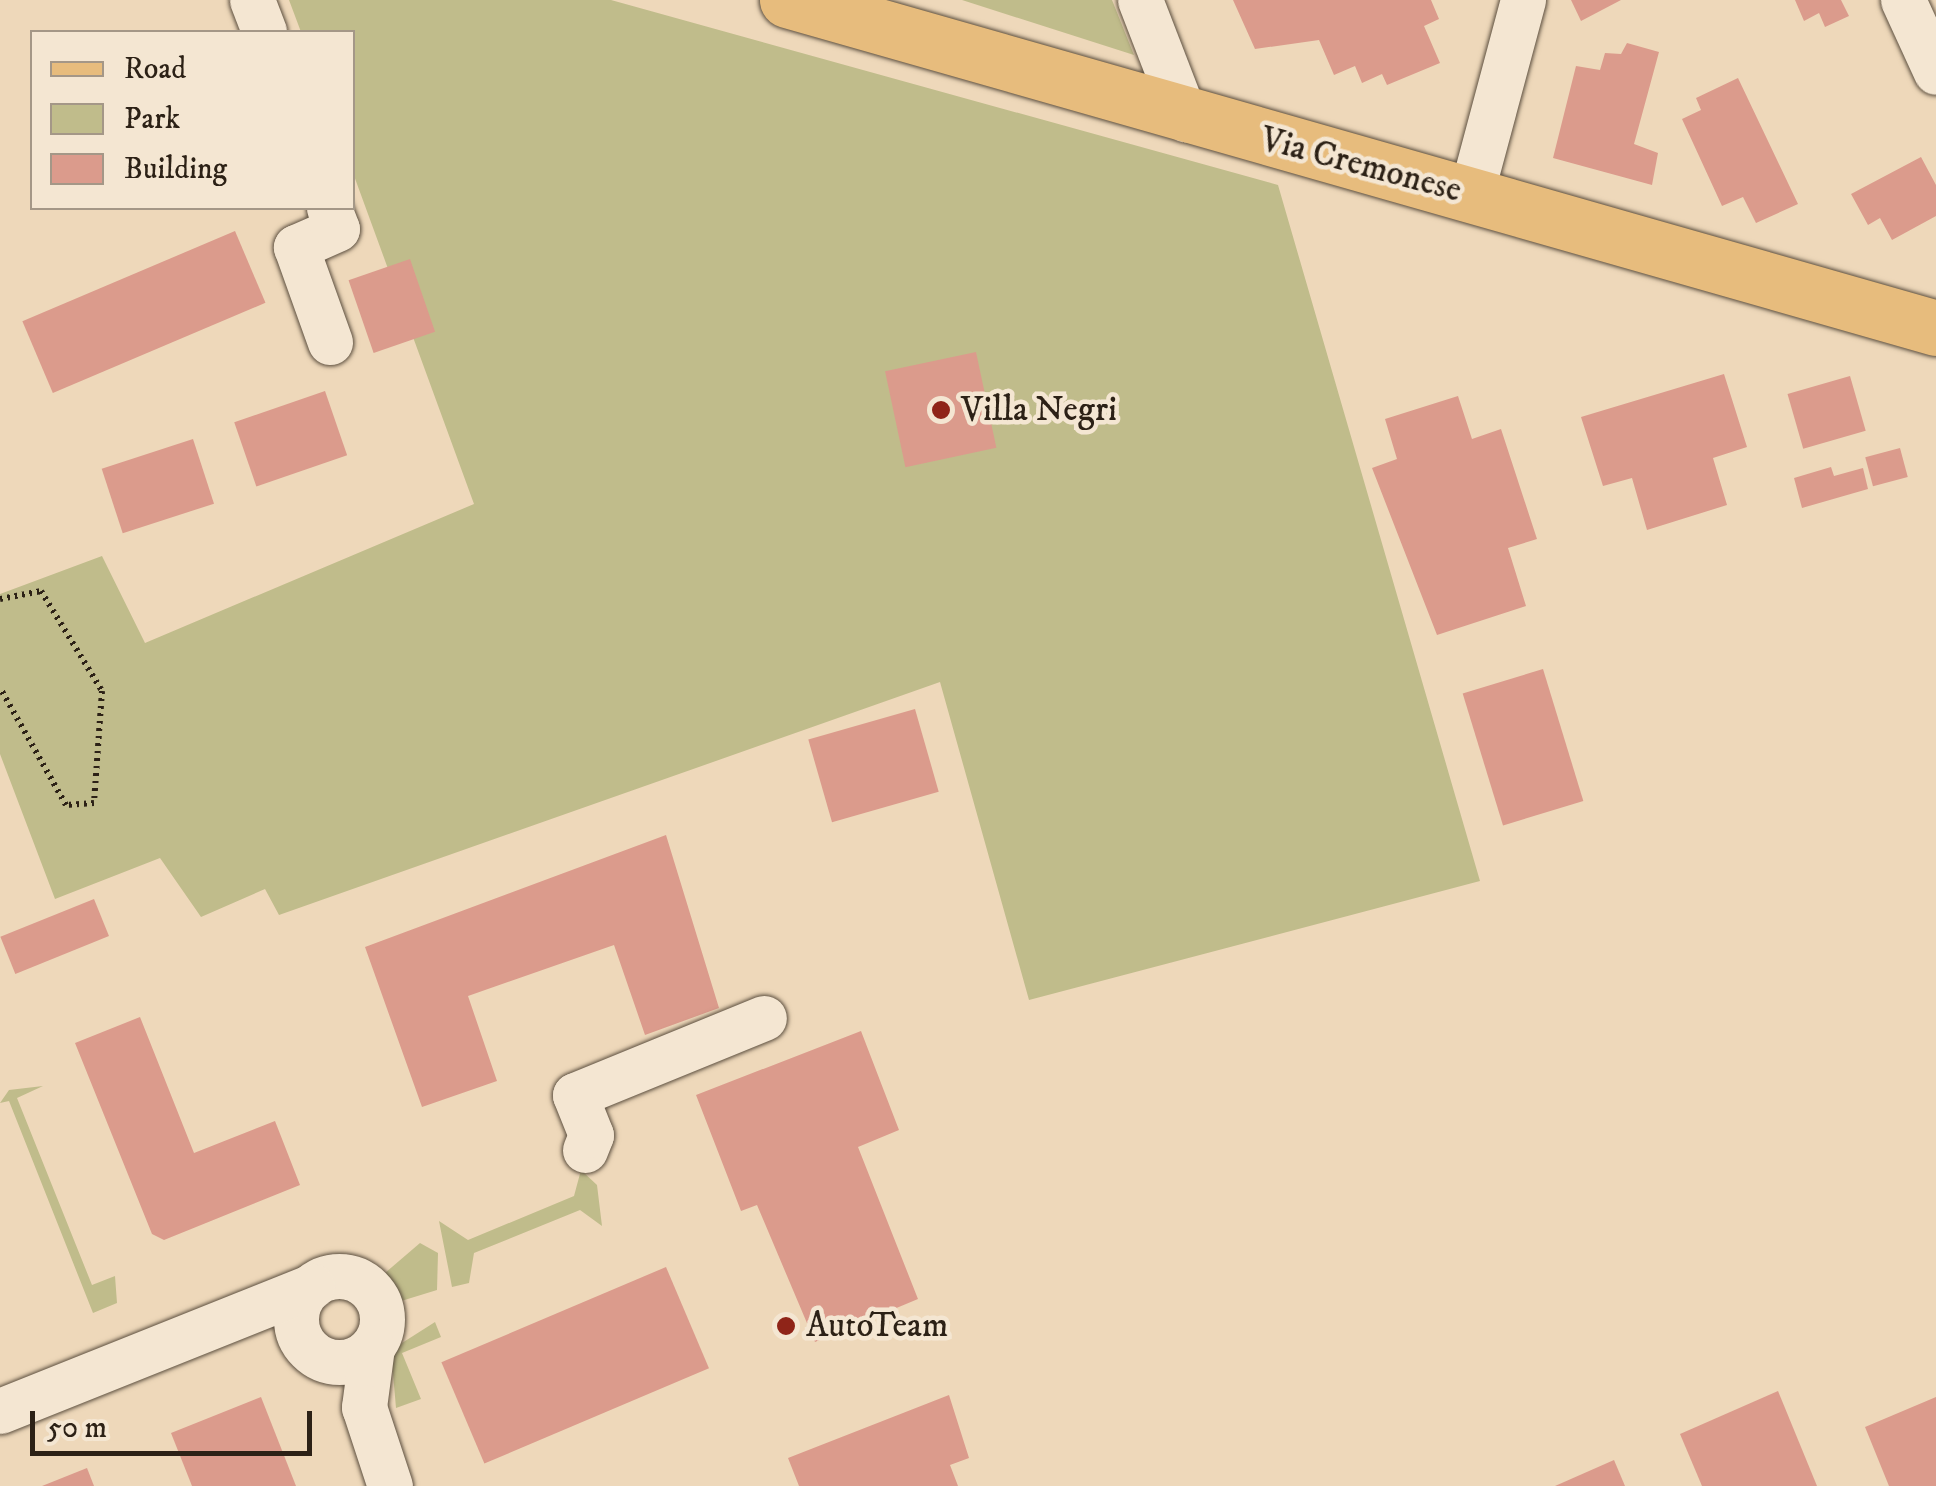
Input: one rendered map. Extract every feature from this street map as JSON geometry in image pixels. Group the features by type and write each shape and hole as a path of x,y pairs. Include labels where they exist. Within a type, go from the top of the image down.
{"main road":[{"name":"Via Cremonese","path":"787,0 1186,119 1471,194 1936,328"}],"street":[{"path":"252,0 263,30"},
{"path":"1140,0 1186,119"},
{"path":"1471,194 1523,0"},
{"path":"1903,0 1936,72"},
{"path":"330,210 337,229 296,247 330,342"},
{"path":"584,1150 591,1135 575,1095 764,1018"},
{"path":"0,1412 342,1277 371,1292 381,1313 363,1384 369,1430 390,1486"},
{"path":"312,1286 297,1308 310,1351 369,1430"},
{"path":"206,1329 310,1351 340,1362 372,1347"}],"path":[{"path":"0,598 40,591 102,691 94,804 66,805 0,688"}],"green space":[{"path":"289,0 611,0 1278,185 1480,881 1029,1000 940,682 279,915 265,889 201,917 160,858 55,899 0,754 0,594 102,556 145,643 474,504 355,178 355,30 300,30"},
{"path":"962,0 1112,0 1134,55"},
{"path":"43,1086 17,1098 92,1285 115,1276 117,1303 93,1313 9,1101 0,1103 9,1090"},
{"path":"581,1170 597,1185 602,1226 580,1210 474,1253 469,1283 452,1287 439,1221 468,1240 574,1196"},
{"path":"420,1243 438,1253 437,1290 398,1302 385,1273"},
{"path":"435,1322 441,1337 402,1353 421,1399 396,1408 391,1350"}],"building":[{"path":"1233,0 1431,0 1439,19 1424,26 1440,63 1387,85 1382,74 1362,83 1355,66 1334,75 1319,40 1255,49"},
{"path":"1571,0 1621,0 1581,21"},
{"path":"1795,0 1841,0 1849,16 1825,27 1819,13 1804,21"},
{"path":"1627,43 1659,52 1634,144 1658,153 1652,185 1553,158 1576,66 1600,70 1605,53 1621,54"},
{"path":"1738,78 1798,204 1756,223 1743,197 1722,206 1682,119 1701,110 1696,98"},
{"path":"1921,157 1936,185 1936,216 1892,240 1880,218 1868,225 1851,194"},
{"path":"235,231 265,303 53,393 22,321"},
{"path":"410,259 435,332 374,353 349,280"},
{"name":"Villa Negri","path":"976,352 996,448 905,467 885,371"},
{"path":"1724,374 1747,447 1713,458 1727,505 1647,530 1632,478 1603,486 1581,417"},
{"path":"1850,376 1866,431 1803,449 1788,394"},
{"path":"325,391 347,455 256,487 234,422"},
{"path":"1458,396 1472,439 1501,429 1537,539 1508,548 1526,606 1437,635 1372,468 1397,459 1385,419"},
{"path":"193,439 214,504 123,533 102,469"},
{"path":"1900,448 1908,477 1873,486 1865,457"},
{"path":"1831,467 1834,476 1863,468 1868,489 1802,508 1794,478"},
{"path":"1543,669 1583,801 1503,826 1463,694"},
{"path":"915,709 939,792 832,822 808,740"},
{"path":"666,835 719,1008 645,1035 614,945 468,996 497,1081 422,1107 365,947"},
{"path":"94,899 109,936 15,974 0,937"},
{"path":"140,1017 194,1153 275,1121 300,1185 164,1240 152,1234 75,1043"},
{"path":"861,1031 899,1130 858,1147 918,1299 815,1342 757,1205 741,1211 696,1095"},
{"path":"666,1267 709,1368 484,1464 441,1362"},
{"path":"1778,1391 1817,1486 1702,1486 1680,1434"},
{"path":"949,1395 969,1458 950,1465 958,1486 799,1486 788,1458"},
{"path":"261,1397 296,1486 192,1486 171,1433"},
{"path":"1936,1397 1936,1486 1889,1486 1865,1427"},
{"path":"1614,1460 1625,1486 1555,1486"},
{"path":"87,1468 94,1486 42,1486"}],"place":[{"name":"Villa Negri","path":"941,410"},
{"name":"AutoTeam","path":"786,1326"}]}
